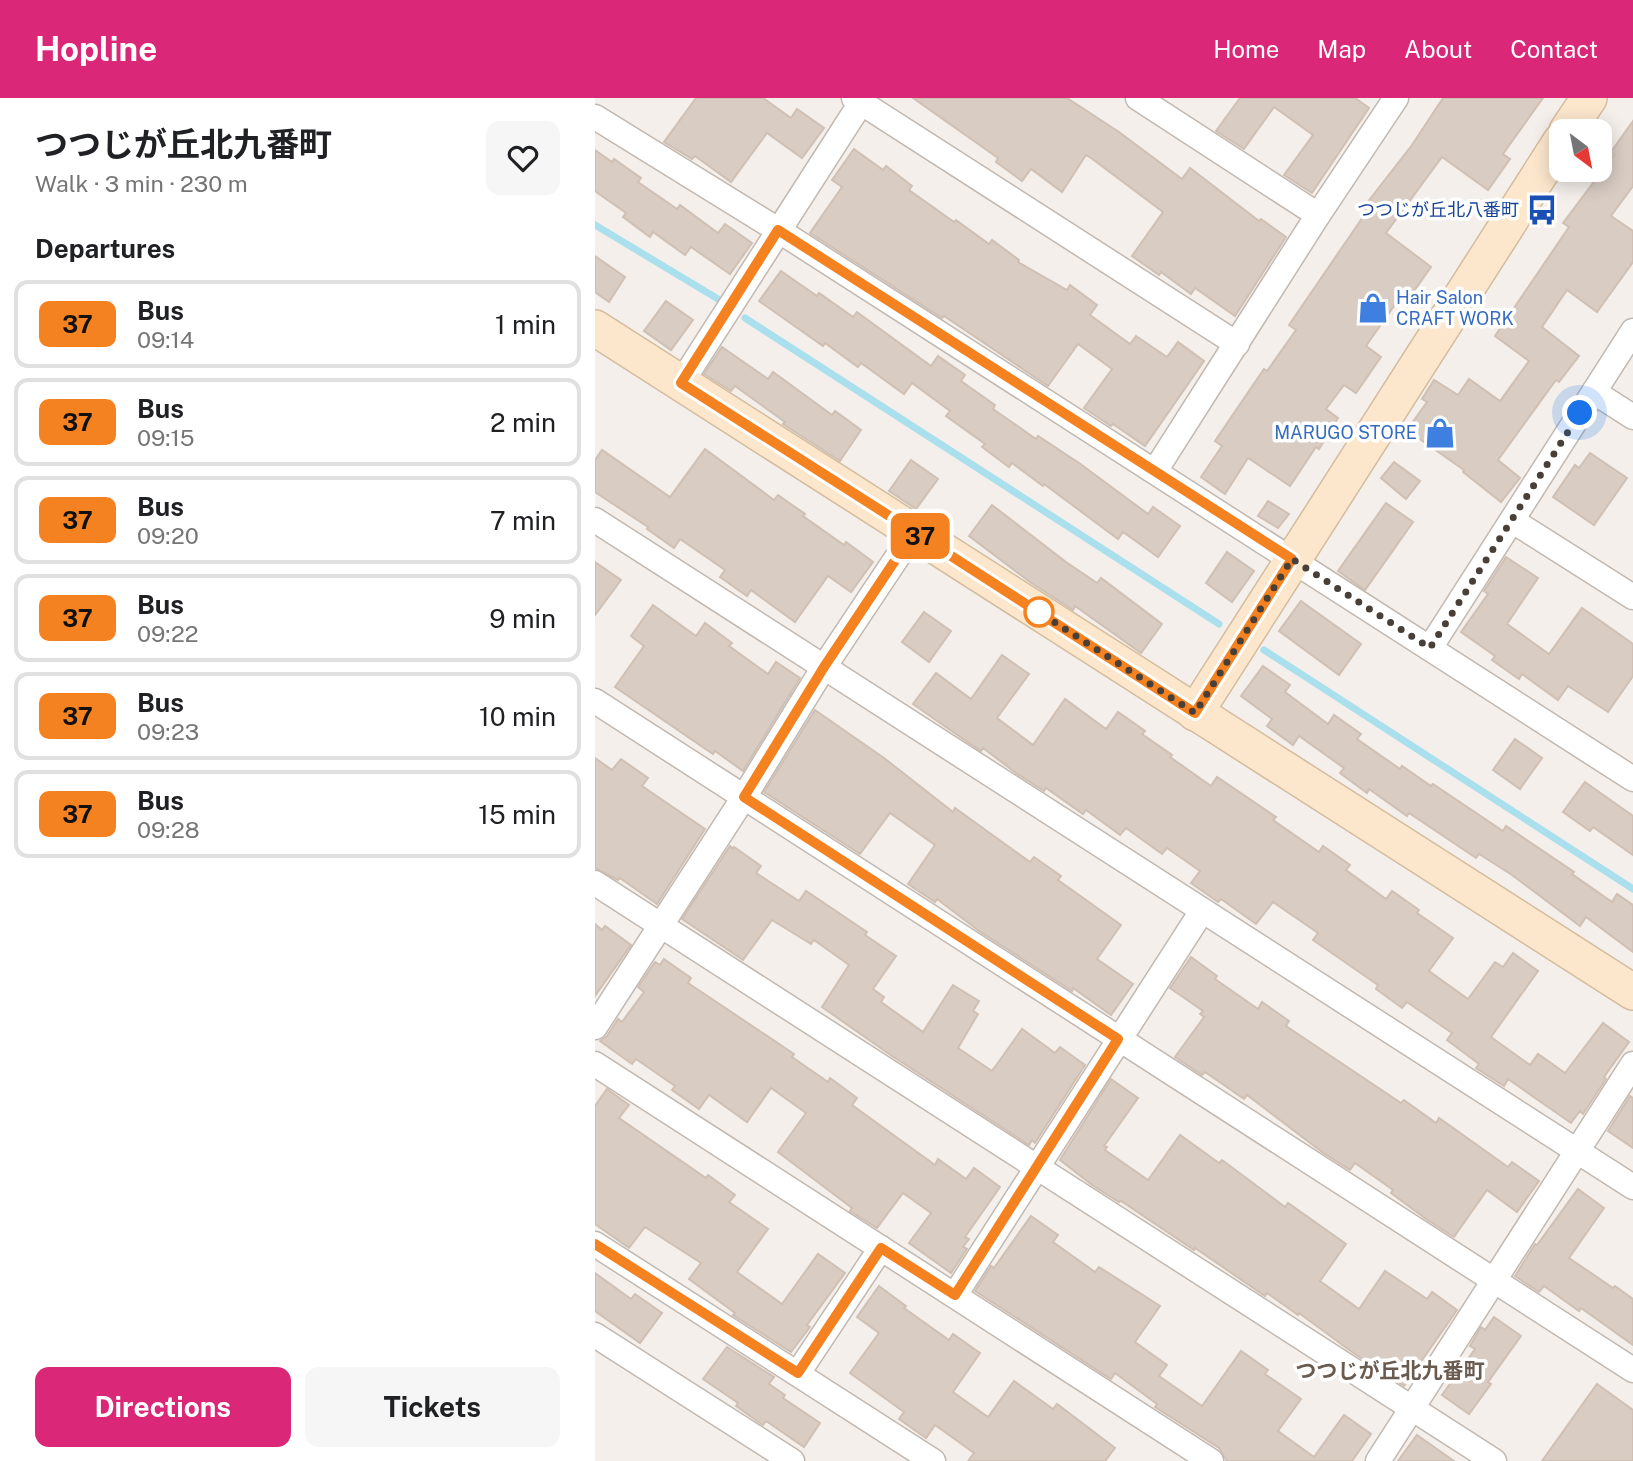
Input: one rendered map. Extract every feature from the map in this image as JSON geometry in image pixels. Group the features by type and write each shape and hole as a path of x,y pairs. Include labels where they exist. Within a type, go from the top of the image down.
{"street":[{"path":"1138,98 1318,215"},
{"path":"1155,471 1396,98"},
{"path":"1575,119 1589,98"},
{"path":"681,383 860,99 1237,344"},
{"path":"595,117 778,230 1633,779"},
{"path":"1195,713 1549,160"},
{"path":"595,328 1633,992"},
{"path":"1430,648 1633,331"},
{"path":"1594,392 1633,417"},
{"path":"595,520 1633,1187"},
{"path":"1513,521 1633,597"},
{"path":"595,1027 744,797 824,667 914,532"},
{"path":"595,701 1633,1370"},
{"path":"595,883 1494,1461"},
{"path":"955,1295 1202,911"},
{"path":"595,1064 1211,1461"},
{"path":"1378,1461 1633,1064"},
{"path":"595,1244 933,1461"},
{"path":"798,1373 881,1248"},
{"path":"595,1335 792,1461"}],"building":[{"path":"696,98 763,98 791,118 797,109 824,128 802,158 767,133 731,182 695,156 692,159 664,142"},
{"path":"913,98 1067,98 1119,132 1182,179 1190,168 1259,221 1261,219 1286,237 1235,316 1195,288 1191,294 1161,272 1159,275 1132,256 1163,212 1091,158 1086,155 1062,192 1031,169 1022,181 996,162 998,158"},
{"path":"1240,98 1355,98 1369,108 1312,193 1284,175 1313,135 1274,107 1244,149 1216,131"},
{"path":"1443,98 1543,98 1503,154 1510,159 1488,190 1442,157 1386,233 1431,267 1409,298 1403,293 1366,346 1381,357 1356,393 1344,385 1326,409 1338,418 1319,449 1316,447 1290,486 1248,458 1225,494 1201,477 1222,446 1215,441 1264,369 1267,371 1296,330 1289,325 1367,211 1363,208 1412,145"},
{"path":"1633,121 1633,186 1611,216 1633,231 1633,262 1597,312 1567,290 1542,327 1579,356 1559,382 1556,380 1498,460 1520,478 1501,502 1463,472 1464,470 1407,430 1427,402 1422,399 1434,380 1458,395 1469,379 1500,401 1529,361 1495,336 1569,227 1563,223 1594,182 1612,182 1612,151"},
{"path":"854,149 883,170 886,166 912,186 909,190 954,222 956,220 989,244 992,240 1019,260 1018,262 1067,290 1070,285 1097,305 1090,315 1130,344 1136,336 1167,357 1178,342 1204,361 1145,446 1084,408 1112,369 1078,344 1048,386 944,316 942,318 810,233 842,187 832,180"},
{"path":"595,150 612,162 614,159 641,178 638,182 677,209 680,205 718,233 725,224 752,243 730,274 691,247 685,255 653,232 650,237 623,217 626,213 595,191"},
{"path":"595,256 625,277 609,302 595,292"},
{"path":"781,271 853,317 857,312 931,366 938,356 965,375 961,381 995,405 993,409 1036,439 1038,436 1079,463 1148,514 1153,507 1180,526 1158,557 1123,532 1118,539 1044,484 1043,486 1012,463 1009,467 982,447 985,444 946,416 950,411 912,383 904,394 861,363 858,367 825,343 823,346 759,301"},
{"path":"666,301 693,320 671,350 644,331"},
{"path":"722,347 768,379 773,372 832,415 835,411 861,430 840,461 783,424 785,422 735,386 731,391 704,374"},
{"path":"705,449 774,500 778,495 844,545 846,542 873,562 851,592 828,576 795,622 751,590 747,596 720,577 725,570 680,539 674,548 595,492 595,460 602,450 670,497"},
{"path":"1590,453 1627,478 1594,525 1553,497 1575,465 1579,468"},
{"path":"911,460 938,479 916,509 889,491"},
{"path":"1394,462 1420,481 1406,499 1381,478"},
{"path":"1268,501 1289,514 1278,528 1258,516"},
{"path":"1386,503 1413,522 1365,590 1338,571"},
{"path":"992,505 1066,562 1097,583 1101,578 1162,624 1141,653 1075,606 1073,610 1030,582 969,536"},
{"path":"1227,552 1254,571 1232,602 1206,583"},
{"path":"1506,557 1538,578 1507,624 1549,654 1582,608 1633,644 1633,676 1608,712 1568,686 1558,700 1522,674 1519,679 1492,660 1495,656 1461,632 1488,594 1484,591"},
{"path":"595,562 621,580 595,615"},
{"path":"1301,601 1361,644 1339,675 1279,631"},
{"path":"653,605 696,636 705,623 732,643 729,646 768,674 776,662 800,678 743,771 715,751 713,754 615,687 644,646 631,636"},
{"path":"924,612 951,631 929,662 902,642"},
{"path":"1002,655 1029,674 997,718 1033,745 1065,699 1106,729 1118,712 1145,731 1142,734 1172,755 1170,757 1211,786 1217,777 1276,817 1273,820 1319,852 1323,846 1350,865 1346,870 1386,899 1392,891 1419,910 1417,913 1453,938 1429,971 1468,999 1495,962 1503,967 1513,953 1538,971 1491,1037 1530,1065 1538,1054 1565,1073 1603,1023 1629,1042 1604,1077 1606,1079 1583,1114 1580,1111 1571,1123 1508,1079 1504,1086 1476,1068 1479,1064 1447,1040 1452,1033 1407,1002 1402,1008 1376,989 1378,985 1313,940 1318,933 1273,902 1256,924 1221,899 1218,902 1191,883 1200,871 1167,848 1162,854 1126,828 1120,835 1086,810 1083,814 1046,788 1044,791 913,704 936,673 971,699"},
{"path":"1263,666 1290,685 1285,692 1328,724 1334,715 1361,734 1357,739 1400,769 1402,766 1431,786 1433,784 1503,831 1506,826 1574,872 1572,874 1612,902 1617,894 1633,905 1633,952 1586,917 1580,926 1479,854 1476,858 1369,789 1367,793 1340,773 1344,768 1299,736 1293,745 1267,726 1272,719 1241,696"},
{"path":"815,710 884,758 953,812 955,808 1030,862 1034,857 1061,876 1058,880 1121,925 1097,959 1133,984 1111,1015 1073,988 1072,991 979,931 937,899 935,902 908,884 935,845 890,813 860,854 764,792"},
{"path":"1515,739 1542,758 1520,789 1493,770"},
{"path":"595,758 612,770 621,759 648,778 642,786 705,829 657,904 620,878 618,880 595,868"},
{"path":"1585,782 1633,816 1633,855 1593,827 1590,831 1563,812"},
{"path":"730,846 761,866 756,873 799,901 806,891 867,932 865,935 896,956 873,989 884,997 881,1002 923,1032 953,985 979,1001 973,1011 978,1014 958,1048 992,1071 1022,1029 1055,1053 1060,1047 1085,1065 1035,1143 1032,1140 1029,1145 822,1007 849,965 814,940 811,944 772,920 743,960 682,919"},
{"path":"595,924 602,930 605,926 631,945 595,996"},
{"path":"1191,957 1217,976 1215,979 1258,1009 1262,1002 1289,1021 1286,1026 1401,1103 1404,1100 1436,1123 1439,1118 1508,1167 1512,1162 1539,1181 1517,1212 1487,1190 1454,1237 1391,1193 1393,1190 1355,1163 1350,1170 1247,1095 1244,1099 1205,1072 1202,1075 1175,1057 1204,1017 1200,1014 1203,1011 1170,988"},
{"path":"664,959 691,978 688,983 794,1054 792,1057 828,1082 830,1078 857,1098 852,1105 935,1165 938,1159 966,1179 974,1168 1000,1187 965,1237 969,1239 963,1247 967,1249 951,1273 909,1243 931,1213 903,1193 877,1228 850,1211 852,1208 778,1152 806,1113 771,1088 747,1122 709,1095 699,1109 672,1090 675,1086 636,1059 632,1064 600,1041 607,1036 618,1019 622,1022 644,992 638,987 655,962 660,965"},
{"path":"1111,1079 1138,1098 1104,1146 1107,1147 1105,1150 1148,1180 1180,1135 1219,1163 1222,1160 1285,1207 1288,1203 1346,1244 1320,1281 1359,1309 1385,1271 1427,1299 1432,1292 1457,1310 1404,1386 1299,1313 1298,1315 1267,1293 1265,1296 1195,1248 1194,1250 1092,1185 1060,1160"},
{"path":"607,1089 629,1105 619,1118 735,1195 729,1202 768,1229 737,1272 782,1304 818,1254 845,1273 791,1352 733,1315 735,1313 689,1279 701,1263 645,1227 629,1248 595,1224 595,1106"},
{"path":"1630,1096 1633,1098 1633,1148 1608,1131"},
{"path":"1578,1189 1604,1208 1569,1258 1633,1299 1633,1345 1581,1308 1579,1311 1544,1286 1539,1292 1515,1276 1535,1244 1537,1245"},
{"path":"1031,1216 1058,1235 1053,1242 1095,1272 1099,1267 1160,1306 1135,1342 1167,1365 1159,1376 1202,1406 1241,1351 1268,1370 1265,1374 1301,1399 1278,1431 1314,1457 1344,1415 1371,1434 1352,1461 1227,1461 1219,1448 1155,1407 1157,1404 1115,1373 1111,1379 975,1291 991,1266 994,1268"},
{"path":"595,1273 631,1299 635,1294 662,1313 640,1343 595,1311"},
{"path":"879,1286 906,1306 904,1308 949,1340 953,1334 980,1353 953,1392 988,1417 1014,1381 1053,1409 1057,1404 1115,1448 1105,1461 968,1461 974,1453 935,1425 926,1438 899,1419 904,1412 850,1373 879,1333 857,1317"},
{"path":"1494,1317 1521,1336 1469,1414 1442,1395 1475,1349 1470,1346 1481,1327 1485,1330"},
{"path":"727,1347 774,1377 769,1384 785,1395 783,1398 820,1423 804,1447 766,1421 763,1425 757,1421 736,1406 738,1403 703,1379"},
{"path":"1597,1384 1633,1410 1633,1461 1542,1461"},
{"path":"1417,1435 1454,1461 1398,1461"}],"waterway":[{"path":"595,225 718,299"},
{"path":"745,318 1219,624"},
{"path":"1264,650 1633,889"}],"bus line":[{"name":"37","path":"595,1244 798,1373 881,1248 955,1295 1118,1039 744,797 824,667 914,532 1195,713 1292,559 778,230 681,383 891,517"}],"place":[{"name":"つつじが丘北八番町","path":"1542,210"},
{"name":"Hair Salon CRAFT WORK","path":"1373,308"},
{"name":"MARUGO STORE","path":"1440,433"}],"district":[{"name":"つつじが丘北九番町","path":"1390,1371"}],"route":[{"path":"1039,612 1031,607 1195,713 1292,559 1430,648 1580,413"}]}
